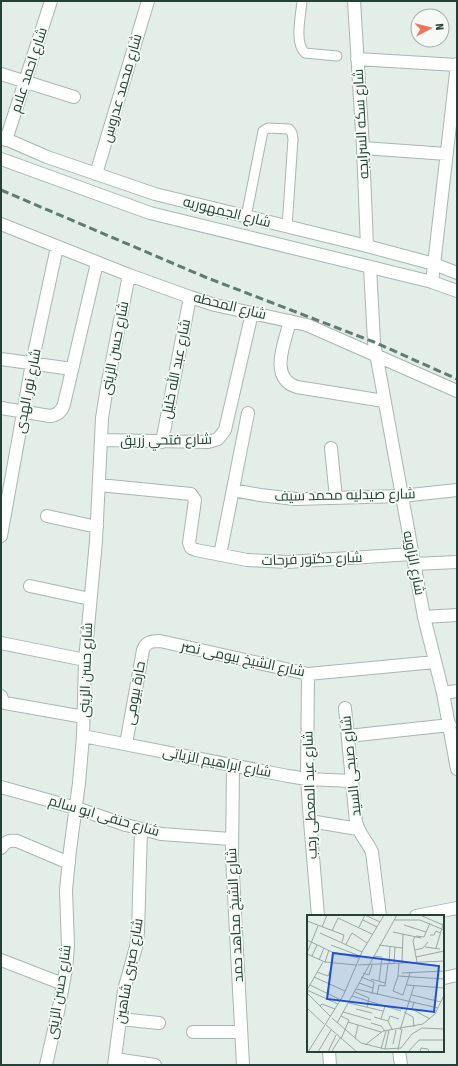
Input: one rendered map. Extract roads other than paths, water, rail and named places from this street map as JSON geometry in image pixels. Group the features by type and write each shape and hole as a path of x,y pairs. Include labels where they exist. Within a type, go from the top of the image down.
{"street":[{"name":"شارع احمد علام","path":"4,139 25,82 51,1"},
{"name":"شارع محمد عدروس","path":"96,174 148,1"},
{"name":"شارع سكه السرايجه","path":"354,1 367,246"},
{"path":"357,59 457,64 432,282"},
{"path":"1,74 74,97"},
{"name":"شارع الجمهوريه","path":"4,139 47,157 155,194 367,246 434,264 457,273"},
{"path":"363,148 447,154"},
{"name":"شارع الجمهوريه","path":"1,159 150,213 432,282 457,291"},
{"name":"شارع المحطه","path":"1,224 129,275 190,297 215,305 290,321 322,331 457,391"},
{"name":"شارع نور الهدى","path":"1,536 32,364 58,247"},
{"path":"1,408 50,416 58,414 61,411 64,404 97,262"},
{"path":"370,267 376,356"},
{"name":"شارع حسن الزينى","path":"46,1065 63,984 68,946 66,890 83,736 84,660 97,527 101,440 107,387 129,275"},
{"name":"شارع عبد الله خليل","path":"162,442 190,297"},
{"name":"شارع فتحي زريق","path":"101,440 208,442 218,439 223,435 252,312"},
{"path":"290,321 280,366 283,378 287,382 297,387 384,401"},
{"name":"شارع الزاويه","path":"376,356 424,617 450,725 457,768"},
{"path":"1,359 72,369"},
{"path":"220,555 248,413"},
{"path":"331,448 336,498"},
{"name":"شارع دكتور فرحات","path":"99,485 192,494 195,500 189,537 190,545 196,550 247,560 287,562 413,559 457,562"},
{"name":"شارع صيدليه محمد سيف","path":"233,490 280,498 336,498 401,496 457,490"},
{"path":"46,516 97,527"},
{"path":"30,586 90,599"},
{"path":"424,617 457,615"},
{"name":"شارع الشيخ بيومى نصر","path":"147,643 151,641 160,641 308,674 435,662"},
{"path":"1,643 84,660"},
{"name":"حارة بيومى","path":"126,744 143,650 147,643"},
{"name":"شارع عبد المعطى رجب","path":"308,674 307,779 318,915"},
{"path":"443,693 457,691"},
{"path":"1,696 3,702 5,703 84,717"},
{"name":"شارع صبحى السيد","path":"345,708 354,809 358,829 372,852 380,915"},
{"path":"348,736 450,725"},
{"name":"شارع ابراهيم الزياتى","path":"83,736 307,779 352,782"},
{"name":"شارع الشيخ مجاهد حمد","path":"233,765 231,839 243,1065"},
{"name":"شارع حنفى ابو سالم","path":"1,787 161,834 231,839"},
{"path":"310,821 358,829"},
{"name":"شارع صبرى شاهين","path":"114,1062 124,990 136,947 138,932 141,829"},
{"path":"1,848 8,840 17,841 69,863"},
{"path":"421,915 457,908"},
{"path":"1,960 63,984"},
{"path":"444,978 457,975"},
{"path":"120,1019 159,1023"},
{"path":"193,1032 241,1032"},
{"path":"329,1052 330,1065"},
{"path":"399,1052 401,1065"},
{"path":"114,1062 155,1065"}],"lane":[{"path":"302,1 299,38 300,48 305,53 338,56"},
{"path":"246,217 263,131 268,128 289,129 292,133 292,139 287,227"}],"railway":[{"path":"1,190 205,277 374,342 457,379"}]}
